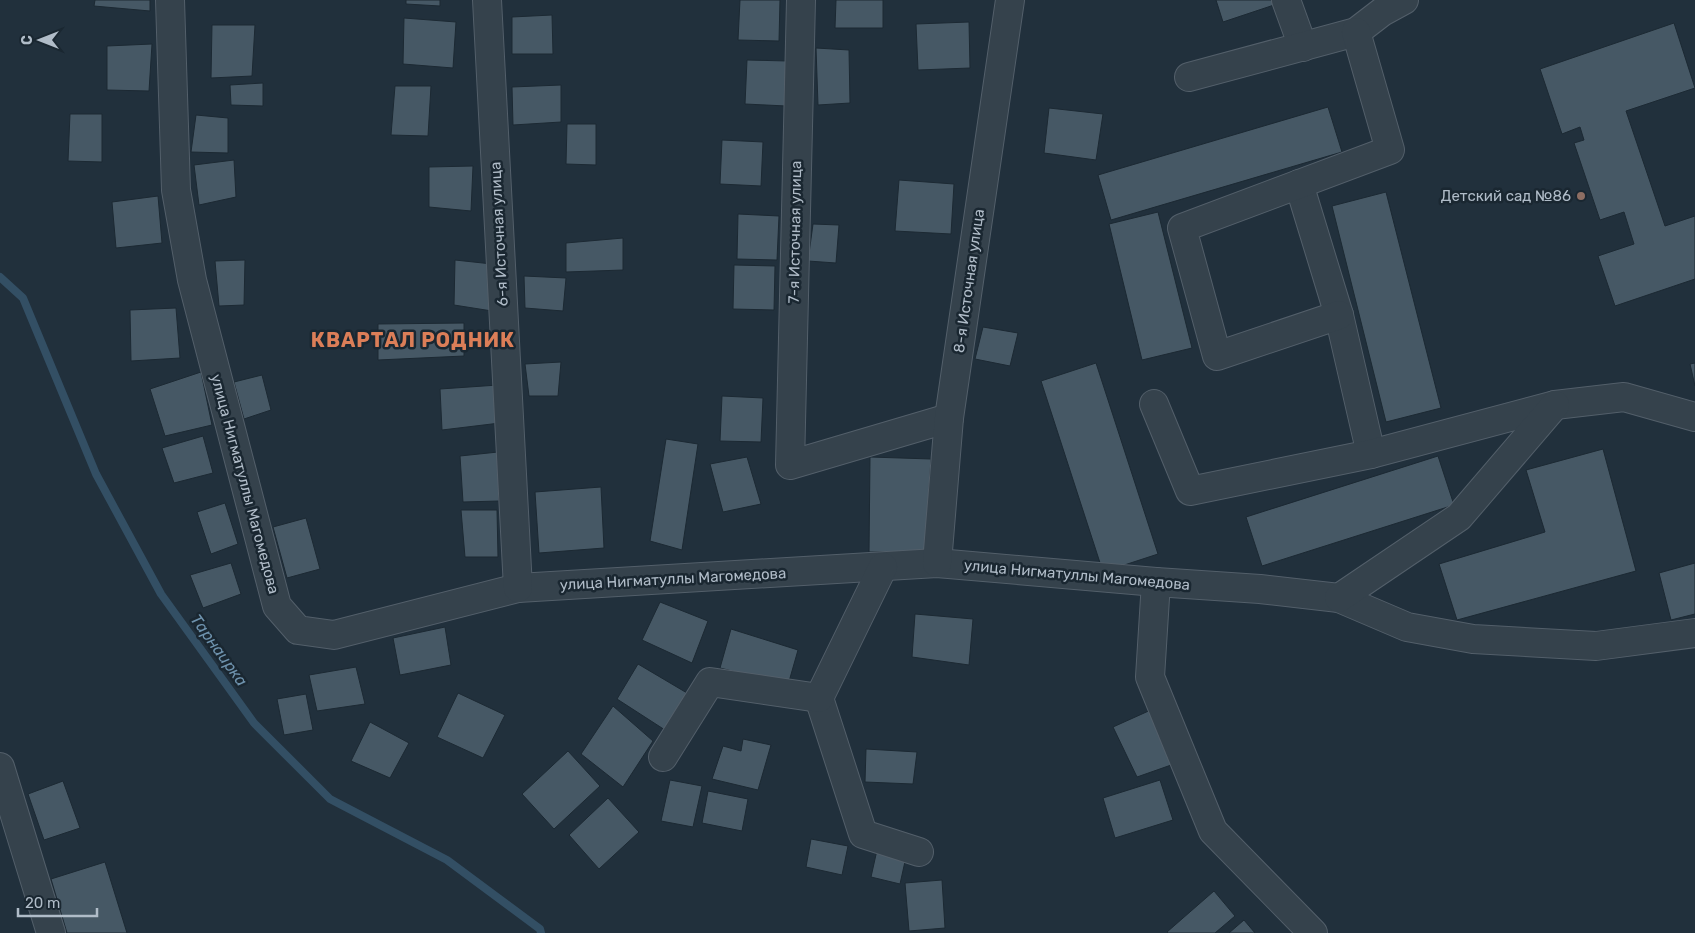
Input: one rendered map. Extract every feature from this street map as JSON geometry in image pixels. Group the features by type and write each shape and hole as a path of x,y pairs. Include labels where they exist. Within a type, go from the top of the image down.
{"street":[{"name":"улица Нигматуллы Магомедова","path":"170,0 176,190 192,280 277,606 298,630 334,635 518,588 937,563 1260,589 1339,598 1407,627 1473,639 1596,646 1695,633"},
{"name":"6-я Источная улица","path":"488,0 518,588"},
{"name":"7-я Источная улица","path":"801,0 790,465 950,418"},
{"name":"8-я Источная улица","path":"937,563 950,418 1010,0"},
{"path":"1286,0 1302,47"},
{"path":"1189,77 1356,32 1382,12 1404,0"},
{"path":"1339,315 1217,356 1182,228 1390,150 1356,32"},
{"path":"1300,184 1339,315 1371,454"},
{"path":"1154,404 1190,491 1371,454 1555,405 1624,397 1695,417"},
{"path":"1339,598 1459,516 1555,405"},
{"path":"883,567 819,698 864,834 919,852"},
{"path":"1156,582 1150,677 1213,831 1313,933"},
{"path":"663,758 710,682 819,698"},
{"path":"0,767 51,933"}],"building":[{"path":"95,0 150,0 150,11 94,6"},
{"path":"406,0 440,0 440,6 406,4"},
{"path":"740,0 780,0 779,41 738,40"},
{"path":"836,0 883,0 883,28 835,28"},
{"path":"1216,0 1272,0 1274,5 1223,22"},
{"path":"552,15 553,54 512,54 512,17"},
{"path":"404,18 456,22 453,68 403,64"},
{"path":"969,22 970,68 918,70 916,24"},
{"path":"1674,23 1695,88 1626,111 1665,226 1695,216 1695,279 1615,306 1598,256 1634,244 1624,212 1600,220 1574,143 1584,140 1580,127 1562,134 1540,69"},
{"path":"212,25 255,25 252,76 211,78"},
{"path":"152,44 149,91 107,90 107,46"},
{"path":"816,48 849,50 850,103 818,105"},
{"path":"747,60 788,61 786,106 745,104"},
{"path":"263,83 263,106 231,105 230,85"},
{"path":"561,85 561,122 513,125 512,87"},
{"path":"395,86 431,86 428,136 391,135"},
{"path":"1328,107 1342,152 1111,220 1098,175"},
{"path":"1049,108 1103,114 1096,160 1044,153"},
{"path":"70,114 102,114 102,162 68,161"},
{"path":"196,115 228,118 228,153 191,152"},
{"path":"567,124 596,124 596,165 566,164"},
{"path":"722,140 763,142 761,186 720,184"},
{"path":"234,160 236,197 199,205 194,165"},
{"path":"473,166 471,211 429,207 429,167"},
{"path":"899,180 954,184 951,234 895,231"},
{"path":"1386,192 1441,408 1386,422 1332,206"},
{"path":"158,196 162,243 116,248 112,202"},
{"path":"1158,212 1192,348 1142,360 1109,224"},
{"path":"738,214 779,216 777,260 737,259"},
{"path":"813,224 839,225 836,263 808,261"},
{"path":"623,238 623,270 566,272 566,243"},
{"path":"245,260 244,305 219,306 215,261"},
{"path":"455,260 492,264 492,311 454,305"},
{"path":"734,265 775,266 774,310 733,309"},
{"path":"524,276 566,278 563,311 525,308"},
{"path":"176,308 180,358 131,361 130,310"},
{"path":"464,323 464,356 378,360 378,324"},
{"path":"983,327 1018,333 1010,366 975,359"},
{"path":"561,362 558,396 529,396 525,364"},
{"path":"1096,363 1158,554 1103,572 1041,381"},
{"path":"1695,363 1695,386 1690,364"},
{"path":"201,372 212,425 165,436 150,389"},
{"path":"262,375 271,410 244,419 234,382"},
{"path":"498,385 500,423 442,430 440,389"},
{"path":"722,396 763,398 761,442 720,441"},
{"path":"203,436 213,473 174,483 162,448"},
{"path":"666,439 698,444 682,550 650,541"},
{"path":"1603,449 1636,571 1457,620 1439,564 1545,532 1526,470"},
{"path":"498,452 499,501 463,502 460,456"},
{"path":"1438,456 1454,505 1262,566 1246,517"},
{"path":"747,457 761,504 723,512 710,464"},
{"path":"870,457 931,459 925,552 869,552"},
{"path":"601,487 604,548 539,553 535,492"},
{"path":"225,503 238,544 211,554 197,512"},
{"path":"461,510 497,510 498,557 465,557"},
{"path":"306,518 320,569 287,578 273,527"},
{"path":"231,563 241,594 203,608 190,575"},
{"path":"1695,563 1695,614 1671,620 1659,573"},
{"path":"660,602 708,621 692,663 642,640"},
{"path":"915,614 973,619 969,665 912,657"},
{"path":"445,627 451,665 400,675 393,638"},
{"path":"731,629 798,650 788,685 720,668"},
{"path":"638,664 687,693 665,730 617,699"},
{"path":"356,667 365,704 317,711 309,675"},
{"path":"458,693 505,715 483,758 437,737"},
{"path":"306,694 313,730 284,735 277,699"},
{"path":"613,706 653,741 623,787 581,754"},
{"path":"1153,709 1174,764 1137,777 1113,727"},
{"path":"370,722 409,743 390,778 351,761"},
{"path":"743,739 771,745 758,790 712,779 723,746 741,751"},
{"path":"866,749 917,752 913,784 865,782"},
{"path":"568,751 600,786 554,829 522,794"},
{"path":"670,780 702,786 693,827 661,821"},
{"path":"1160,780 1173,820 1115,838 1103,798"},
{"path":"63,781 80,828 44,840 28,794"},
{"path":"708,791 748,799 742,831 702,823"},
{"path":"608,798 639,832 599,869 569,835"},
{"path":"811,839 848,846 842,875 806,867"},
{"path":"877,850 906,857 900,884 871,877"},
{"path":"105,862 127,933 67,933 51,879"},
{"path":"942,880 945,928 909,931 905,883"},
{"path":"1214,891 1235,916 1215,933 1167,932"},
{"path":"1244,920 1255,933 1229,933"}],"waterway":[{"name":"Тарнаирка","path":"0,277 23,298 96,474 161,594 254,723 330,799 447,860 540,929 541,933"}],"place":[{"name":"Детский сад №86","path":"1581,196"}],"district":[{"name":"КВАРТАЛ РОДНИК","path":"413,340"}]}
